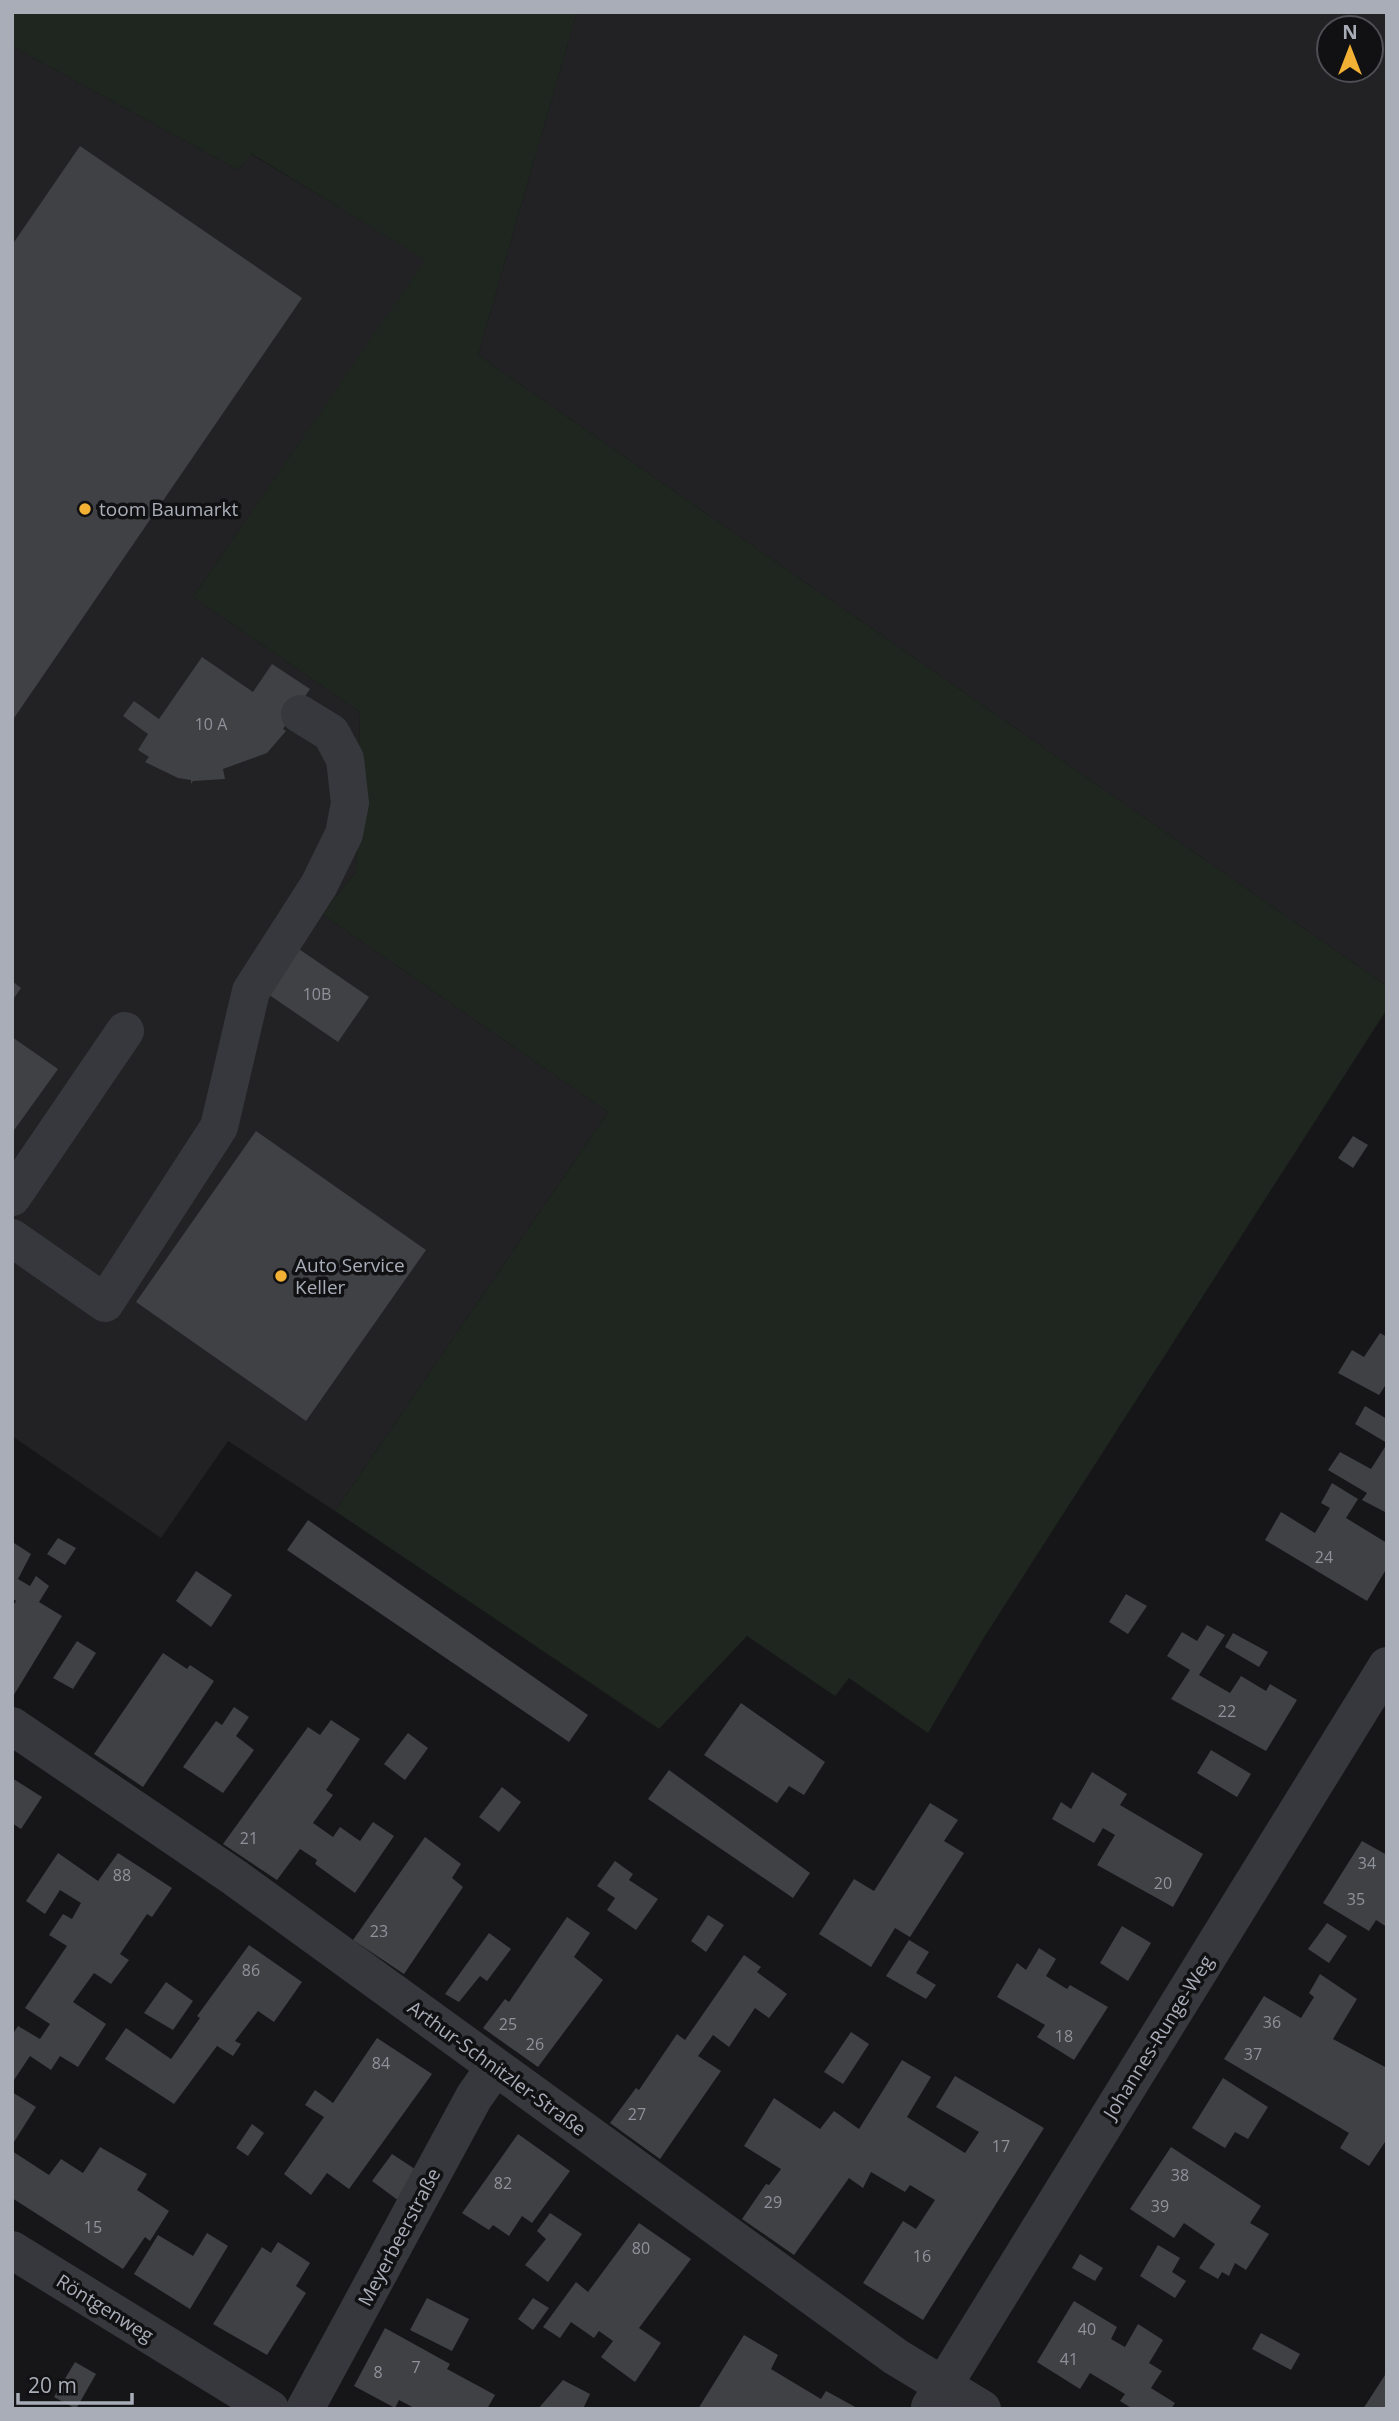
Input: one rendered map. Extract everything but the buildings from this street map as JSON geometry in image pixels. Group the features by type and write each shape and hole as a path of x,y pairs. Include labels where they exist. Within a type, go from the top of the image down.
{"street":[{"path":"12,1238 105,1303 219,1127 250,991 319,885 344,834 350,803 345,759 331,733 300,714"},
{"path":"12,1197 125,1031"},
{"name":"Johannes-Runge-Weg","path":"936,2397 1387,1666"},
{"name":"Arthur-Schnitzler-Straße","path":"12,1726 234,1877 896,2357 936,2397 982,2409"},
{"name":"Meyerbeerstraße","path":"305,2409 474,2097 495,2067"},
{"name":"Röntgenweg","path":"12,2250 270,2409"}],"shaded area":[{"path":"12,12 577,12 478,355 1387,986 1387,1009 983,1639 928,1733 849,1678 835,1696 747,1636 659,1729 335,1511 608,1112 322,914 356,872 360,712 193,597 425,260 252,154 238,170 12,46"},
{"path":"577,12 1387,12 1387,986 478,355"},
{"path":"12,46 238,170 251,154 426,260 193,597 360,712 356,872 322,914 608,1112 335,1511 228,1441 161,1538 12,1436"}],"place":[{"name":"toom Baumarkt","path":"85,509"},
{"name":"Auto Service Keller","path":"281,1276"}]}
